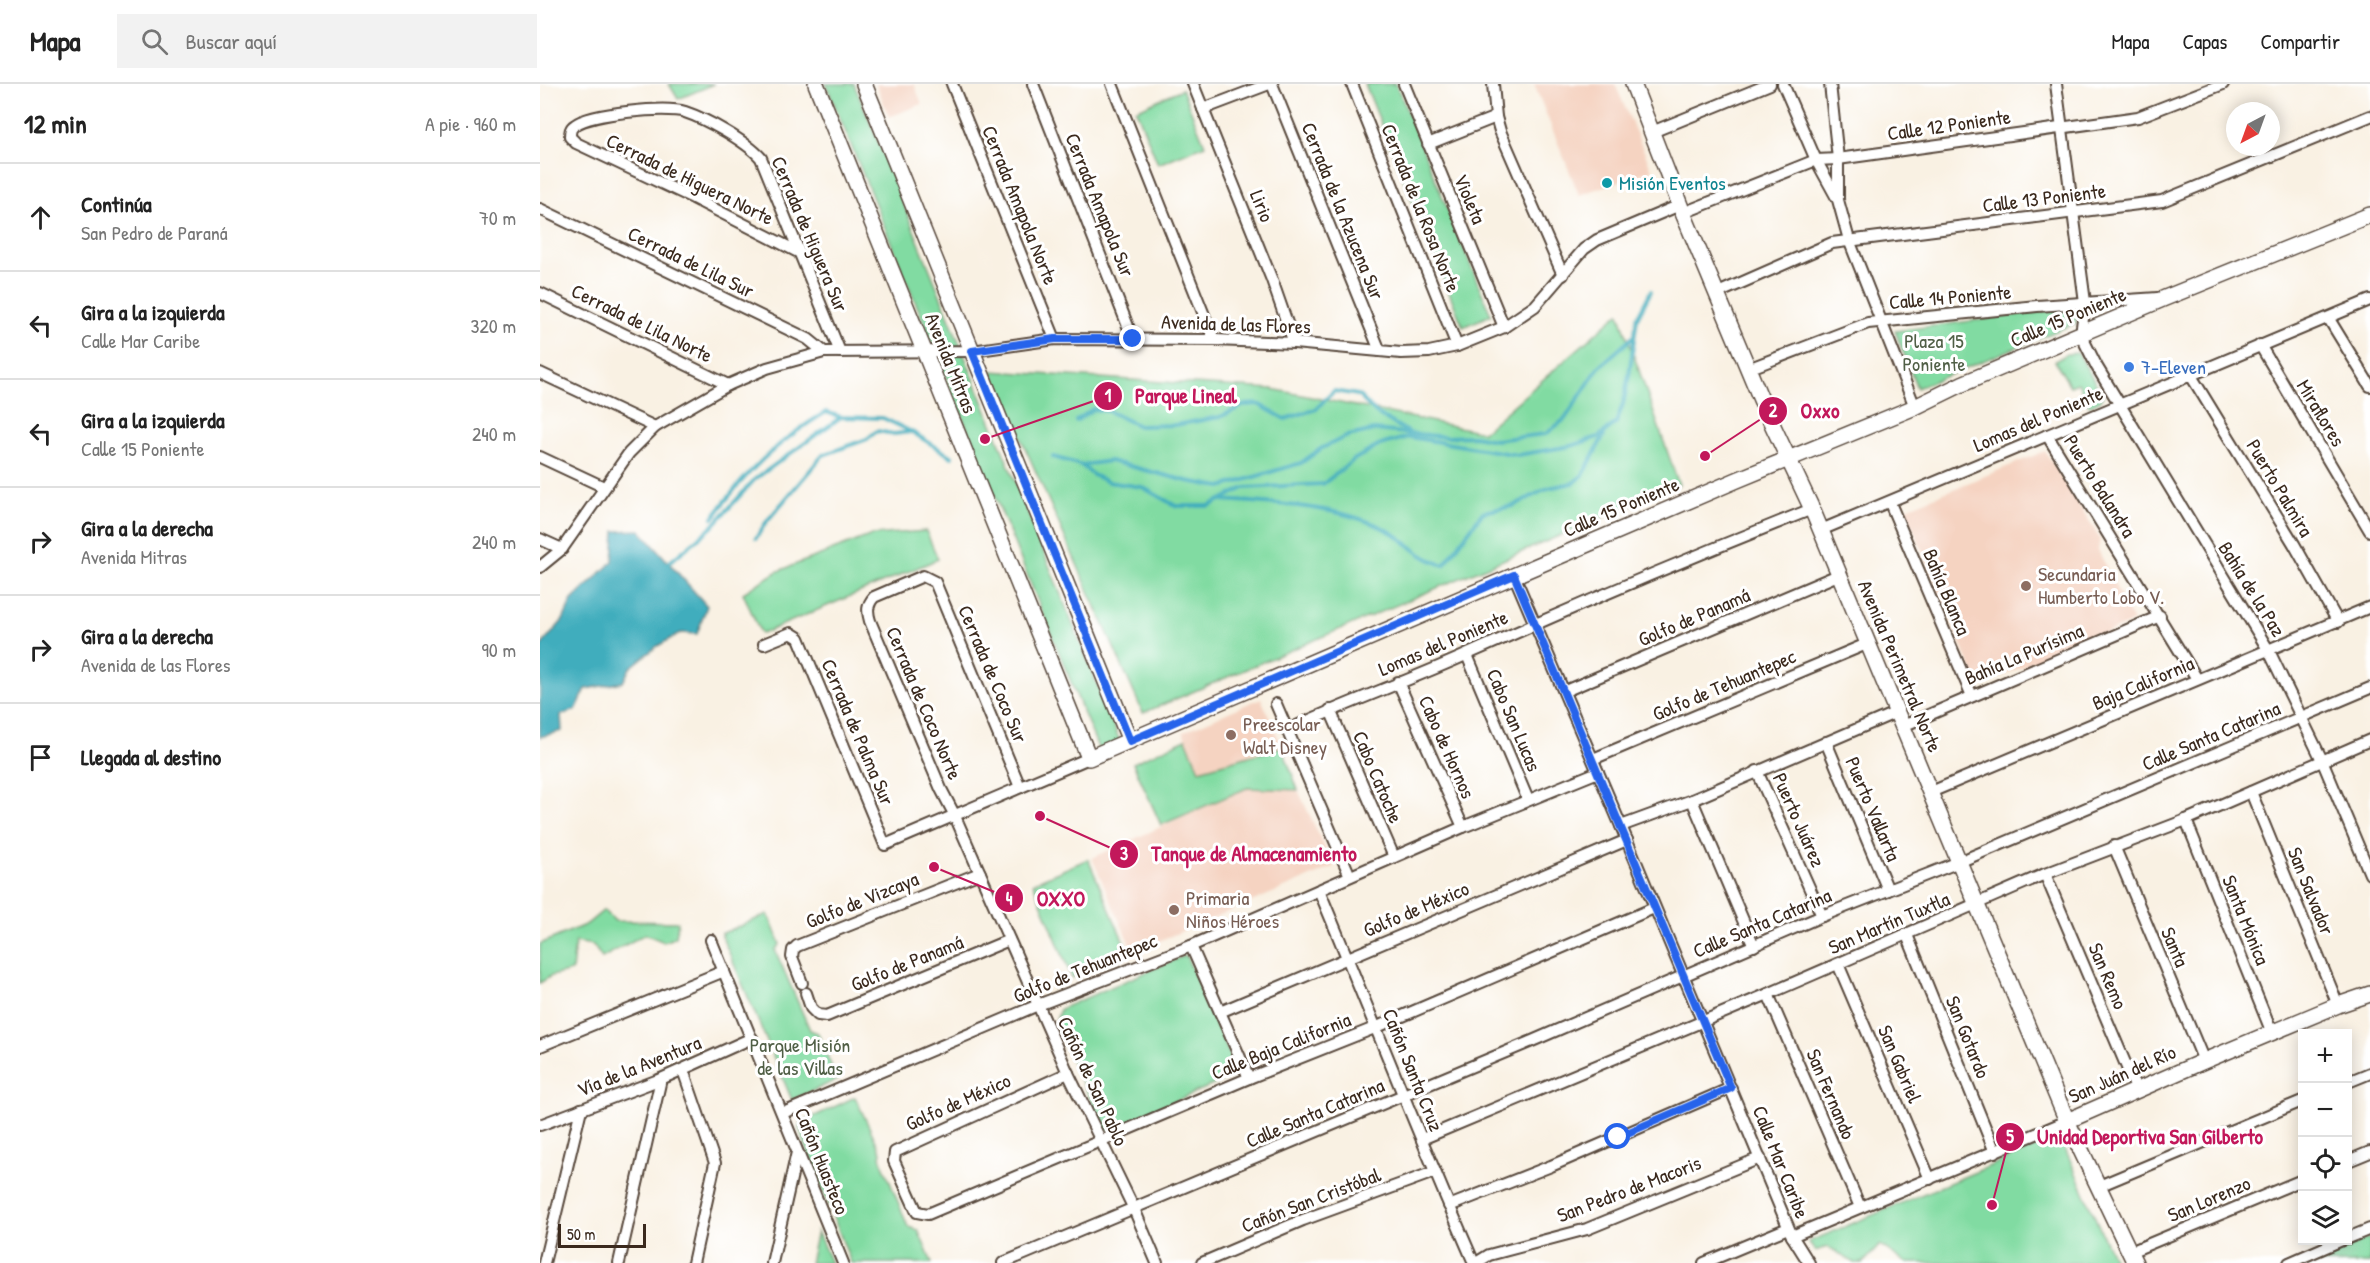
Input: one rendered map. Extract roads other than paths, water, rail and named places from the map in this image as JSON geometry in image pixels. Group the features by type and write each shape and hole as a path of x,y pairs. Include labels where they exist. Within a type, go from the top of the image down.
{"street":[{"name":"Avenida Mitras","path":"816,84 1089,758"},
{"name":"Avenida Mitras","path":"864,84 1130,741"},
{"name":"Cerrada Amapola Norte","path":"952,84 1055,339"},
{"name":"Cerrada Amapola Sur","path":"1033,84 1133,339"},
{"path":"1112,84 1214,340"},
{"name":"Lirio","path":"1192,84 1268,270 1294,343"},
{"path":"1203,109 1271,84"},
{"name":"Cerrada de la Azucena Sur","path":"1271,84 1380,351"},
{"name":"Cerrada de la Rosa Norte","path":"1352,84 1457,346"},
{"name":"Violeta","path":"1404,84 1504,327"},
{"path":"1493,84 1496,117 1563,275"},
{"name":"Avenida Perimetral Norte","path":"1633,84 1681,209 1787,460 1812,508 2067,1121 2132,1257"},
{"path":"1652,132 1770,84"},
{"path":"1783,84 1816,160 1838,200 1849,240 1915,407"},
{"path":"1830,84 1838,159 1838,200"},
{"path":"2056,84 2085,302 2081,334"},
{"name":"Calle 12 Poniente","path":"1681,209 1816,160 1838,159 2138,117 2223,84"},
{"name":"Cerrada de Higuera Sur","path":"569,133 574,125 594,118 666,109 686,113 741,140 752,148 761,158 840,352"},
{"name":"Calle 13 Poniente","path":"1718,293 1821,247 1849,240 2162,201 2370,116"},
{"path":"1428,144 1496,117"},
{"name":"Cerrada de Higuera Norte","path":"569,133 576,143 693,198 800,253"},
{"name":"Cerrada de Lila Sur","path":"540,209 808,339 824,352"},
{"name":"Avenida de las Flores","path":"540,567 562,549 629,453 655,427 728,385 767,368 824,352 972,351 1055,339 1214,340 1429,352 1457,346 1504,327 1535,306 1584,249 1597,240 1681,209"},
{"name":"Calle 15 Poniente","path":"1089,758 1514,575 1915,407 1962,384 2370,215"},
{"name":"Cerrada de Lila Norte","path":"540,293 728,385"},
{"name":"Calle 14 Poniente","path":"1748,369 1844,330 1868,323 2085,302 2165,298"},
{"name":"Lomas del Poniente","path":"1821,530 2370,300"},
{"path":"2329,318 2370,386"},
{"name":"Bahía de la Paz","path":"2081,334 2086,347 2269,651 2322,760 2370,874"},
{"name":"Miraflores","path":"2260,345 2370,531"},
{"path":"540,373 655,427"},
{"name":"Puerto Palmira","path":"2190,374 2294,544 2338,621"},
{"name":"Puerto Balandra","path":"2047,435 2198,679"},
{"path":"540,457 604,487"},
{"name":"Bahía Blanca","path":"1890,503 1972,696"},
{"name":"Lomas del Poniente","path":"1288,730 1330,710 1467,655 1535,623 1812,508"},
{"path":"540,539 562,549"},
{"name":"Calle Mar Caribe","path":"1514,575 1565,691 1653,908 1684,976 1790,1232 1809,1263"},
{"name":"Golfo de Panamá","path":"1565,691 1838,575"},
{"name":"Cerrada de Coco Norte","path":"929,578 923,576 881,593 868,604 867,613 941,789 954,814"},
{"name":"Cerrada de Coco Sur","path":"929,578 935,582 1020,787"},
{"name":"Baja California","path":"1931,792 2370,607"},
{"name":"Bahía La Purísima","path":"1900,719 1972,696 2160,616"},
{"name":"Cerrada de Palma Sur","path":"764,644 791,633 799,638 885,845 954,814"},
{"name":"Golfo de Tehuantepec","path":"1593,759 1869,643"},
{"name":"Cabo San Lucas","path":"1467,655 1528,800"},
{"name":"Cabo de Hornos","path":"1398,682 1463,827"},
{"name":"Calle Santa Catarina","path":"1003,1263 1822,916 1959,862 2370,688"},
{"path":"1276,705 1350,876"},
{"name":"Cabo Catoche","path":"1330,710 1394,857"},
{"path":"1621,826 1692,800 1826,742 1900,719"},
{"name":"San Martín Tuxtla","path":"1422,1139 1703,1022 2045,874 2186,820 2370,740"},
{"name":"Puerto Vallarta","path":"1826,742 1888,890"},
{"path":"954,814 1089,758"},
{"name":"Puerto Juárez","path":"1757,771 1822,916"},
{"name":"Golfo de Tehuantepec","path":"783,1113 1038,1005 1191,946 1463,827 1598,772"},
{"name":"San Salvador","path":"2251,792 2338,1005"},
{"path":"1692,800 1754,946"},
{"name":"Cañón de San Pablo","path":"954,814 1068,1073 1134,1209 1157,1263"},
{"name":"Santa Mónica","path":"2186,820 2272,1033"},
{"name":"Golfo de México","path":"1220,1012 1627,840"},
{"name":"Santa","path":"2114,846 2204,1060"},
{"name":"Golfo de Vizcaya","path":"804,988 792,957 793,950 797,946 980,873"},
{"name":"San Remo","path":"2045,874 2137,1091"},
{"name":"Cañón Santa Cruz","path":"1319,890 1377,1027 1434,1172 1475,1263"},
{"name":"Calle Baja California","path":"921,1214 928,1214 1249,1078 1377,1027 1653,908"},
{"name":"San Gotardo","path":"1907,935 1995,1152"},
{"name":"Cañón Huasteco","path":"711,940 843,1263"},
{"name":"Golfo de Panamá","path":"804,988 811,1008 818,1015 827,1016 1009,940"},
{"path":"1191,946 1249,1078"},
{"name":"San Gabriel","path":"1838,964 1930,1179"},
{"path":"540,1046 724,971"},
{"name":"San Fernando","path":"1768,994 1860,1208"},
{"name":"San Juán del Río","path":"1704,1263 1860,1208 2137,1091 2204,1060 2370,994"},
{"name":"Vía de la Aventura","path":"540,1125 662,1079 752,1038"},
{"path":"683,1070 715,1163 693,1263"},
{"name":"Golfo de México","path":"921,1214 914,1208 903,1182 894,1159 895,1152 1068,1073"},
{"path":"2352,1080 2370,1073"},
{"path":"619,1263 662,1079"},
{"path":"1449,1206 1551,1166 1731,1088"},
{"path":"2099,1186 2298,1103"},
{"path":"544,1263 581,1109"},
{"path":"772,1263 798,1151"},
{"path":"2352,1159 2370,1152"},
{"name":"San Pedro de Macoris","path":"1475,1263 1489,1255 1587,1229 1760,1158"},
{"name":"Cañón San Cristóbal","path":"1203,1263 1303,1220 1434,1172"},
{"name":"San Lorenzo","path":"2132,1257 2298,1182"},
{"path":"2352,1236 2370,1229"},
{"path":"2289,1263 2330,1245"}],"water":[{"path":"640,530 707,606 697,634 680,633 656,647 630,668 623,682 586,689 576,710 561,715 562,731 540,737 540,647 563,620 572,600 613,561 615,531"}],"waterway":[{"path":"1053,457 1081,465 1093,475 1108,482 1142,487 1176,506 1209,506 1244,488 1323,484 1355,459 1380,445 1409,437 1518,455 1571,446 1598,437 1616,423 1629,375 1637,318 1651,291"},
{"path":"1082,465 1110,461 1187,481 1221,487 1301,463 1322,448 1348,436 1374,430 1447,437 1474,436 1495,440 1546,434 1565,419 1599,367 1634,336"},
{"path":"1076,421 1093,409 1108,411 1139,426 1175,425 1220,417 1245,405 1258,404 1285,419 1316,409 1334,391 1358,395 1376,413 1408,432"},
{"path":"713,518 750,472 793,434 826,412 841,417"},
{"path":"666,565 712,527 755,479 841,417 883,418 912,432 952,457"},
{"path":"756,538 767,521 823,455 867,439 877,431 894,434 911,432"},
{"path":"1221,500 1307,507 1351,516 1389,531 1422,555 1444,565 1483,512 1513,506 1548,488 1573,483 1583,475 1604,435"}],"place":[{"name":"Misión Eventos","path":"1607,183"},
{"name":"7-Eleven","path":"2129,367"},
{"name":"Parque Lineal","path":"985,439"},
{"name":"Oxxo","path":"1705,456"},
{"name":"Secundaria Humberto Lobo V.","path":"2026,586"},
{"name":"Preescolar Walt Disney","path":"1231,735"},
{"name":"Tanque de Almacenamiento","path":"1040,816"},
{"name":"OXXO","path":"934,867"},
{"name":"Primaria Niños Héroes","path":"1174,910"},
{"name":"Unidad Deportiva San Gilberto","path":"1992,1205"}],"park label":[{"name":"Plaza 15 Poniente","path":"1934,352"},
{"name":"Parque Misión de las Villas","path":"800,1056"}]}
